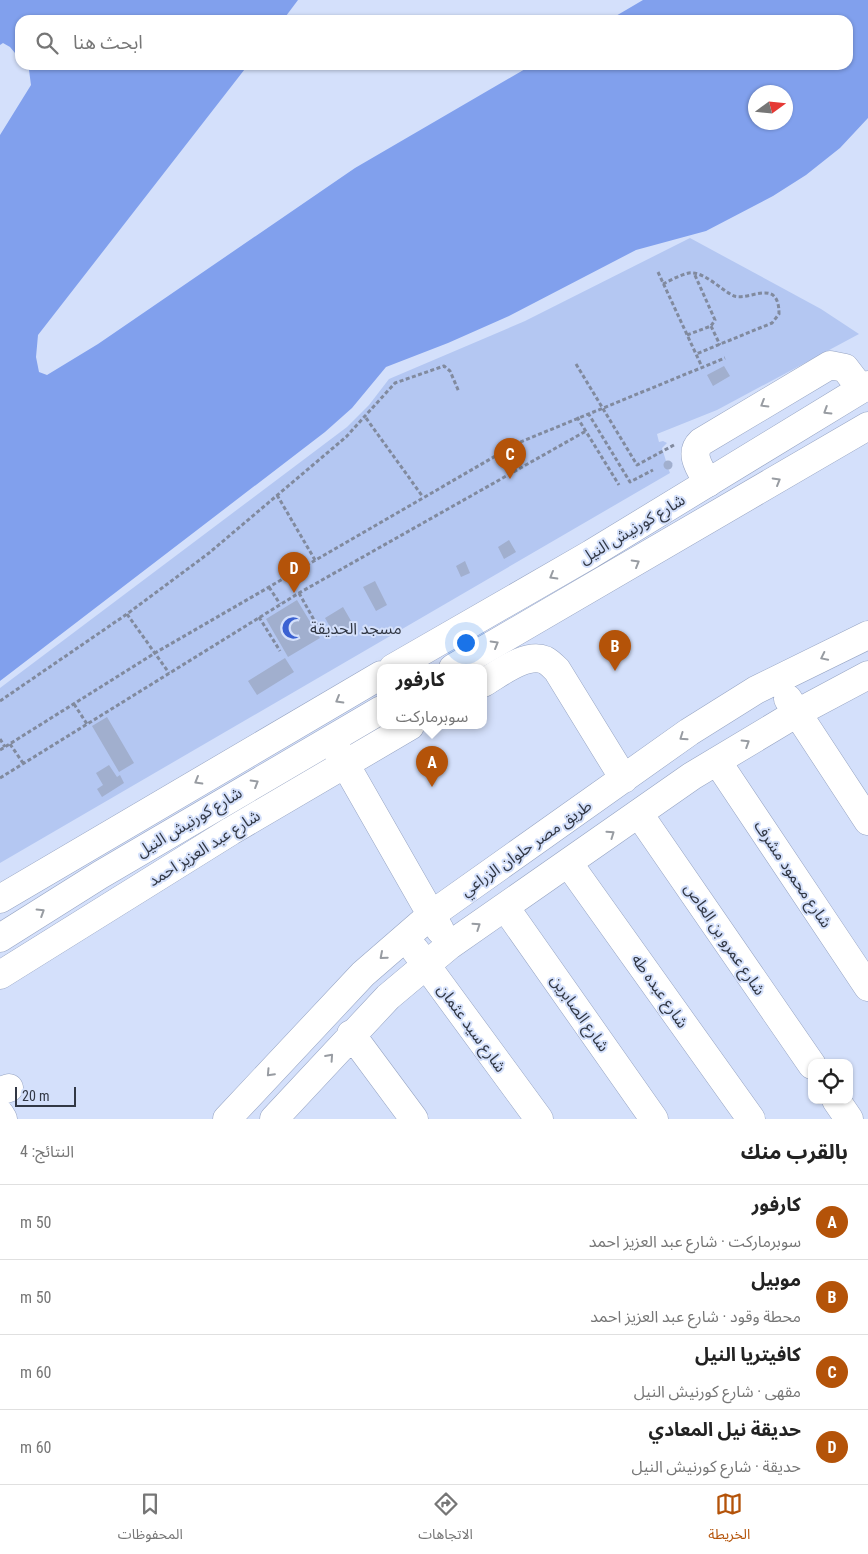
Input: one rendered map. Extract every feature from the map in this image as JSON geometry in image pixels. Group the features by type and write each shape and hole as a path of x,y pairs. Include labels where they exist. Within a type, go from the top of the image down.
{"main road":[{"path":"708,483 696,461 695,452 702,442 825,367 835,365 844,368 865,387"},
{"name":"شارع كورنيش النيل","path":"400,664 591,554 865,387"},
{"name":"شارع كورنيش النيل","path":"460,664 868,426"},
{"name":"طريق مصر حلوان الزراعي","path":"227,1119 351,986 405,936 431,915 690,732 756,690 868,635"},
{"path":"487,682 518,663 532,658 545,660 557,670 624,778"},
{"path":"286,1114 352,1034 388,997 450,945 717,761 797,712 868,675"},
{"name":"شارع كورنيش النيل","path":"0,899 377,678"},
{"path":"776,681 868,821"},
{"name":"شارع كورنيش النيل","path":"0,938 100,875 377,712"},
{"path":"288,729 303,754"},
{"name":"شارع عبد العزيز احمد","path":"0,975 231,831 405,729"},
{"path":"331,738 431,915 450,945"},
{"name":"شارع محمود مشرف","path":"717,761 868,987"},
{"name":"شارع عمرو بن العاص","path":"639,814 808,1059"},
{"name":"شارع عبده طه","path":"569,864 751,1119"},
{"name":"شارع الصابرين","path":"505,907 654,1119"},
{"name":"شارع سيد عثمان","path":"405,936 539,1119"},
{"path":"352,1034 414,1119"},
{"path":"839,1104 849,1119"},
{"path":"0,1114 3,1119"}],"path":[{"path":"658,272 702,367"},
{"path":"663,284 688,273 694,273 735,296 763,292 769,294 777,302 779,314 772,323 696,354"},
{"path":"694,273 714,318 711,326 720,345"},
{"path":"688,335 711,326"},
{"path":"0,750 155,653 423,496 518,443 577,417 725,358"},
{"path":"576,364 636,465 688,438 695,452"},
{"path":"0,701 127,614 209,553 346,437 366,418 395,383 442,366 449,368 459,392"},
{"path":"588,413 630,482 653,470"},
{"path":"577,417 619,485"},
{"path":"366,418 423,496"},
{"path":"0,778 280,604 586,431"},
{"path":"277,494 315,560"},
{"path":"269,587 280,604"},
{"path":"299,593 320,628"},
{"path":"127,614 169,673"},
{"path":"259,617 280,651"},
{"path":"74,704 87,724"},
{"path":"0,739 5,747"},
{"path":"10,744 23,763"}],"shaded area":[{"path":"690,238 821,309 859,334 717,410 657,434 659,442 667,443 662,448 666,461 673,463 668,468 670,473 0,863 0,688 347,427 369,405 389,379 525,321"}],"water":[{"path":"0,0 298,0 287,15 15,15 15,53 3,43 0,45"},
{"path":"643,0 868,0 868,118 840,148 806,175 773,196 706,231 636,250 509,316 448,343 386,367 352,408 325,432 0,681 0,135 31,85 29,70 244,70 38,335 36,357 39,372 47,375 98,344 355,168 523,70 853,70 853,15 618,15"}],"building":[{"path":"724,366 730,376 713,386 707,375"},
{"path":"668,460 673,465 668,470 663,465"},
{"path":"509,540 516,552 504,559 498,547"},
{"path":"295,555 298,561 283,570 280,564"},
{"path":"465,561 470,573 461,577 456,566"},
{"path":"375,581 387,605 376,611 363,587"},
{"name":"مسجد الحديقة","path":"297,600 320,638 288,657 266,619"},
{"path":"343,607 354,626 336,637 325,618"},
{"path":"285,658 294,672 257,695 248,681"},
{"path":"107,717 134,763 119,772 92,726"},
{"path":"109,765 117,777 120,775 124,783 102,797 97,789 103,785 96,773"}],"place":[{"name":"كافيتريا النيل","path":"510,479"},
{"name":"حديقة نيل المعادي","path":"294,593"},
{"name":"مسجد الحديقة","path":"293,628"},
{"name":"موبيل","path":"615,671"},
{"name":"كارفور","path":"432,787"}]}
